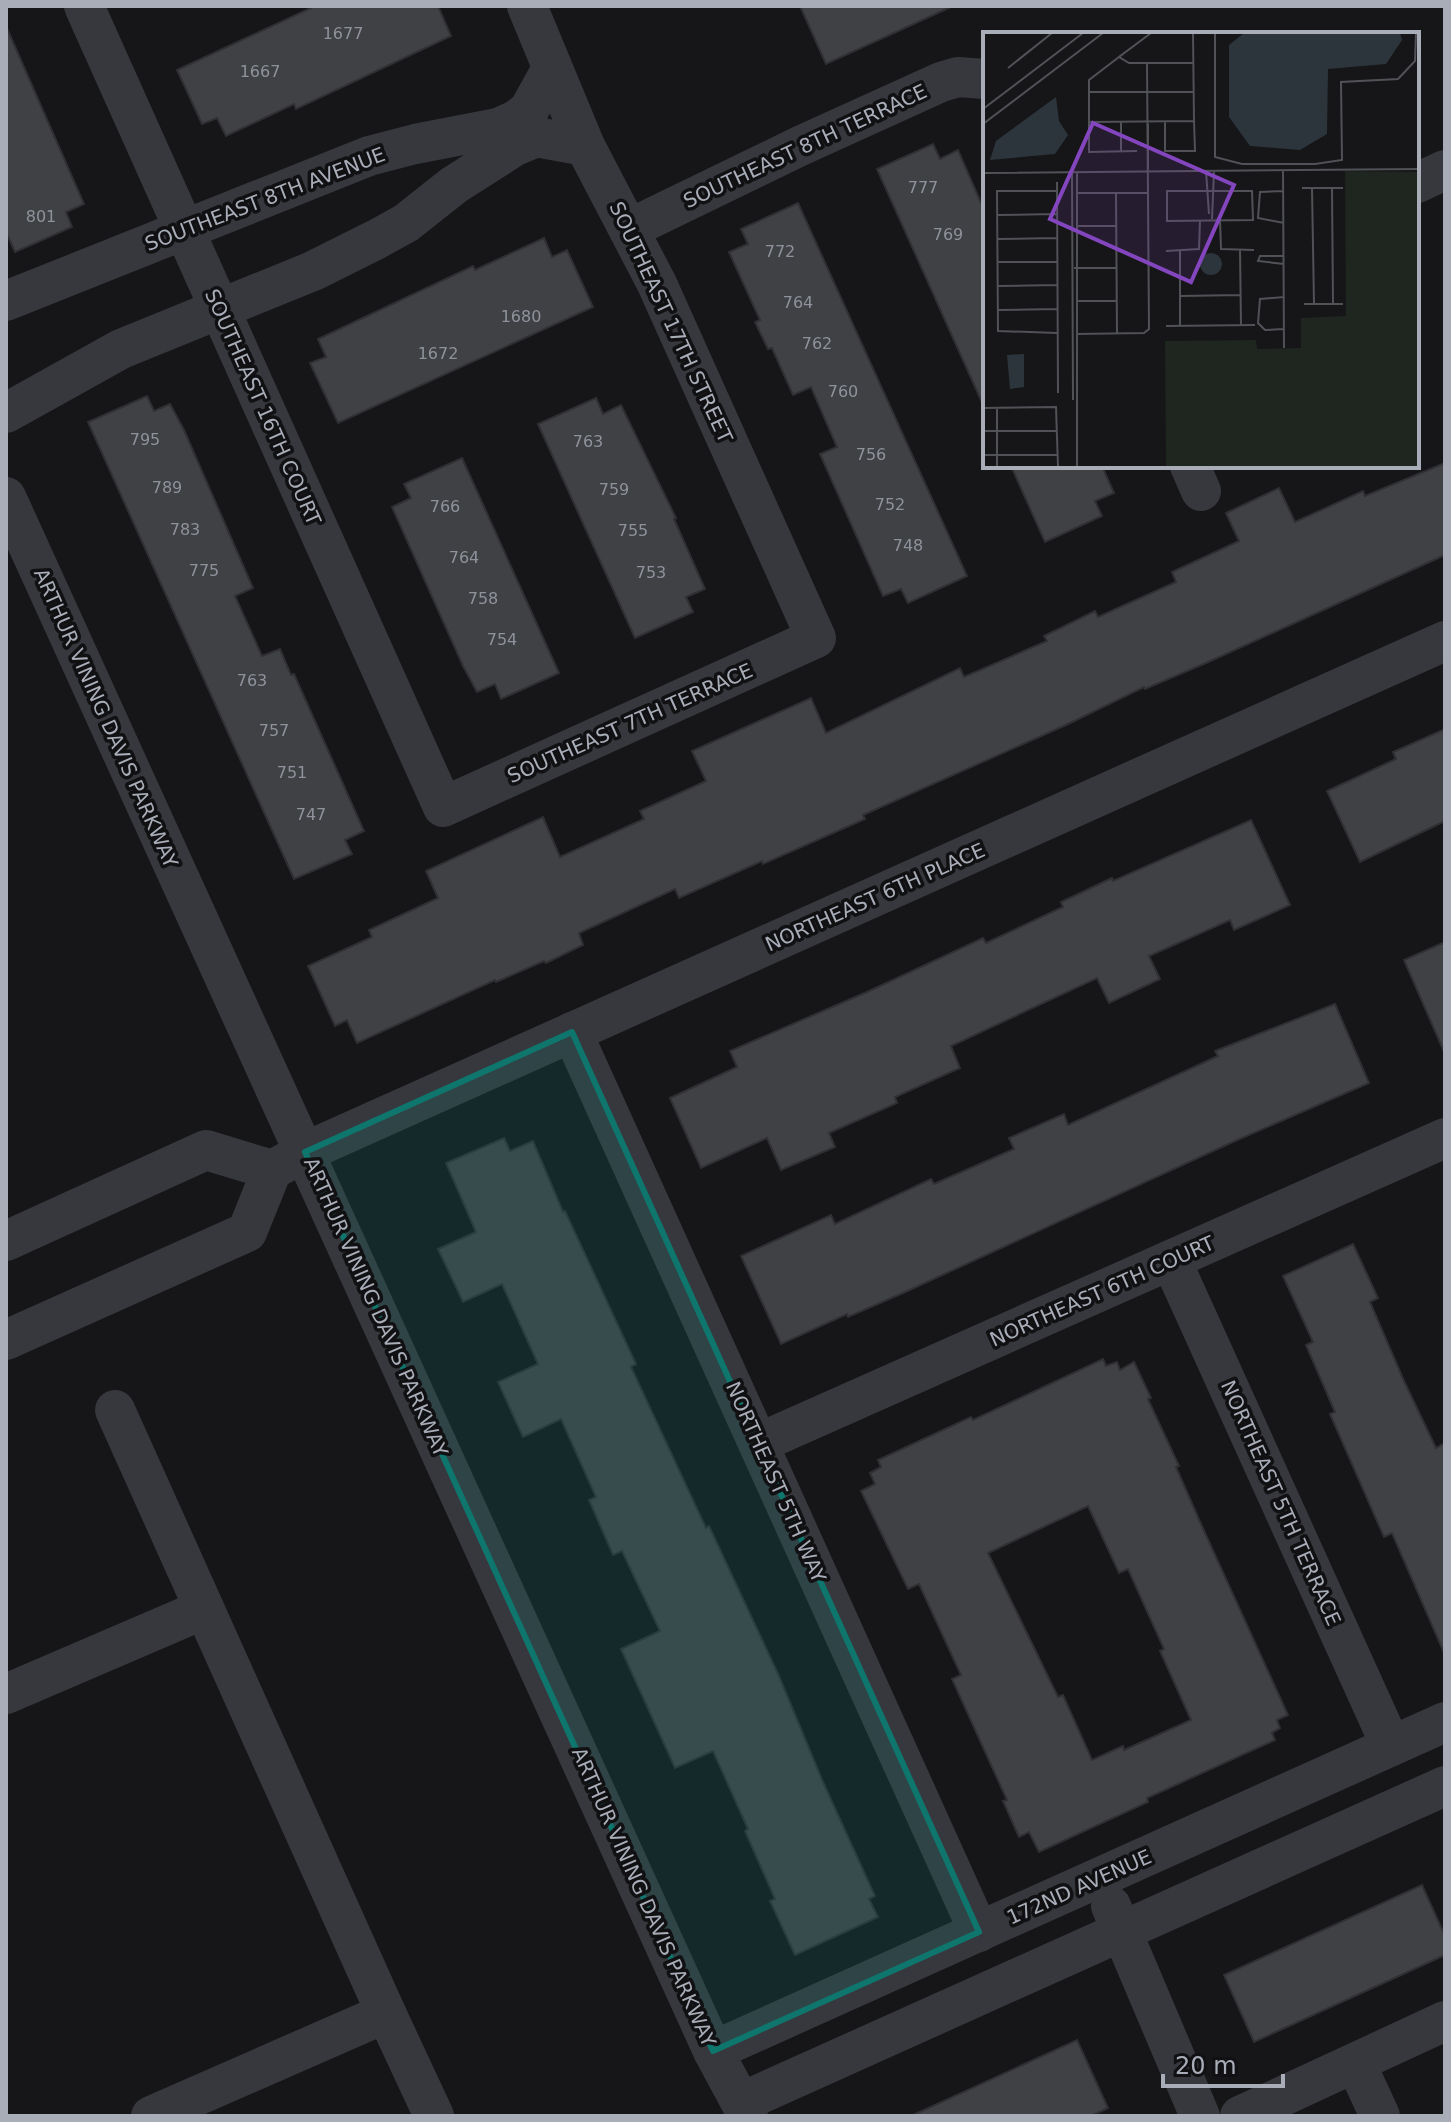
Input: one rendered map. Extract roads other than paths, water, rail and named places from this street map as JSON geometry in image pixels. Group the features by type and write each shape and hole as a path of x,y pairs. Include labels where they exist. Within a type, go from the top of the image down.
{"street":[{"name":"SOUTHEAST 16TH COURT","path":"84,6 443,807"},
{"name":"SOUTHEAST 17TH STREET","path":"527,6 585,146 664,298 816,638"},
{"name":"SOUTHEAST 8TH AVENUE","path":"6,301 334,169 390,150 482,132 516,120 529,110 551,70"},
{"name":"SOUTHEAST 8TH TERRACE","path":"629,229 941,82 958,77 983,79"},
{"path":"6,413 121,349 313,271 377,239 413,217 501,153 526,140 550,138 585,146"},
{"path":"390,150 408,161 422,183 421,197 413,217"},
{"path":"1419,182 1445,170"},
{"name":"ARTHUR VINING DAVIS PARKWAY","path":"6,497 288,1161 713,2051 745,2109"},
{"name":"SOUTHEAST 7TH TERRACE","path":"443,807 816,638"},
{"name":"NORTHEAST 6TH PLACE","path":"288,1161 1445,641"},
{"name":"NORTHEAST 5TH WAY","path":"572,1032 979,1932"},
{"name":"NORTHEAST 6TH COURT","path":"759,1443 1445,1138"},
{"path":"6,1241 206,1150 288,1161 247,1232 6,1340"},
{"name":"NORTHEAST 5TH TERRACE","path":"1171,1260 1391,1746"},
{"path":"115,1410 434,2116"},
{"path":"6,1694 204,1609"},
{"name":"172ND AVENUE","path":"713,2051 1445,1722"},
{"path":"745,2109 1121,1931 1445,1786"},
{"path":"1100,1878 1200,2116"},
{"path":"151,2116 386,2013"},
{"path":"1240,2116 1445,2021"},
{"path":"1356,2064 1380,2116"}]}
